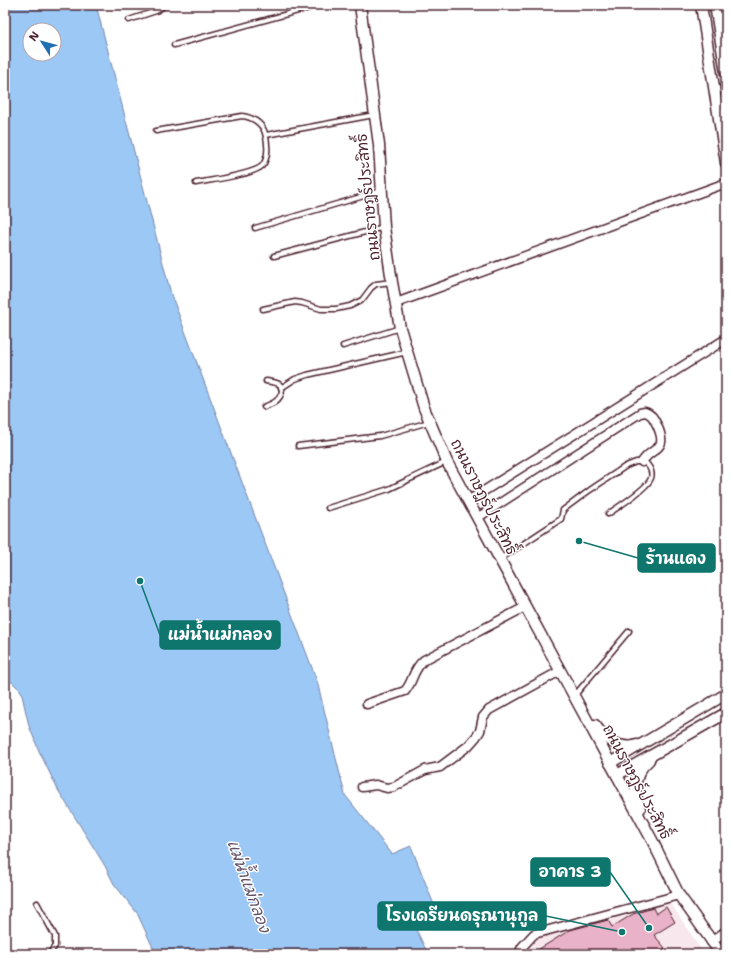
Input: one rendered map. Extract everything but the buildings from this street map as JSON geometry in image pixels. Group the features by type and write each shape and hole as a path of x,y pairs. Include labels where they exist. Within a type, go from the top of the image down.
{"street":[{"name":"ถนนราษฎร์ประสิทธิ์","path":"360,5 379,145 384,226 392,282 400,328 424,408 447,462 652,840 679,895 721,954"},
{"path":"700,5 726,163"},
{"path":"715,5 726,73"},
{"path":"396,303 726,183"},
{"path":"468,501 726,339"},
{"path":"478,518 640,413 645,412 652,416 662,436 661,443 656,450 642,462"},
{"path":"366,704 405,691 418,664 525,607"},
{"path":"362,787 376,785 387,788 394,787 425,770 440,767 468,746 476,737 480,731 483,718 489,710 560,671"},
{"path":"610,763 726,694"},
{"path":"574,696 604,736 616,743 628,748 653,738"},
{"path":"617,775 726,712"},
{"path":"652,840 635,792 636,779 644,764 660,751"},
{"path":"519,954 522,947 534,934 679,895"},
{"path":"712,942 726,931"}],"lane":[{"path":"129,20 156,11 164,5"},
{"path":"174,45 320,5"},
{"path":"266,135 374,115"},
{"path":"156,131 242,116 250,117 264,130 268,150 263,165 253,171 196,183"},
{"path":"254,228 383,191"},
{"path":"274,256 384,226"},
{"path":"263,309 295,302 322,310 350,306 362,300 376,284 392,282"},
{"path":"343,346 400,328"},
{"path":"281,388 295,379 307,375 408,352"},
{"path":"264,407 276,402 280,396 281,388 278,383 266,381"},
{"path":"298,446 380,436 430,422"},
{"path":"328,508 389,489 447,462"},
{"path":"499,559 561,519 563,510 626,466 636,462 645,462 649,466 651,478 648,485 608,514"},
{"path":"574,696 629,631"},
{"path":"37,903 55,936 55,946 49,954"}],"shaded area":[{"path":"670,902 704,954 521,954 534,939 576,926 595,924 633,914"}],"water":[{"path":"5,5 96,5 171,294 317,681 345,795 392,854 411,846 436,910 411,919 428,954 156,954 137,913 114,884 105,866 58,790 39,751 29,726 21,691 12,682 5,680"}],"place":[{"name":"ร้านแดง","path":"579,541"},
{"name":"แม่น้ำแม่กลอง","path":"140,581"},
{"name":"อาคาร 3","path":"649,928"},
{"name":"โรงเดรียนดรุณานุกูล","path":"622,932"}]}
